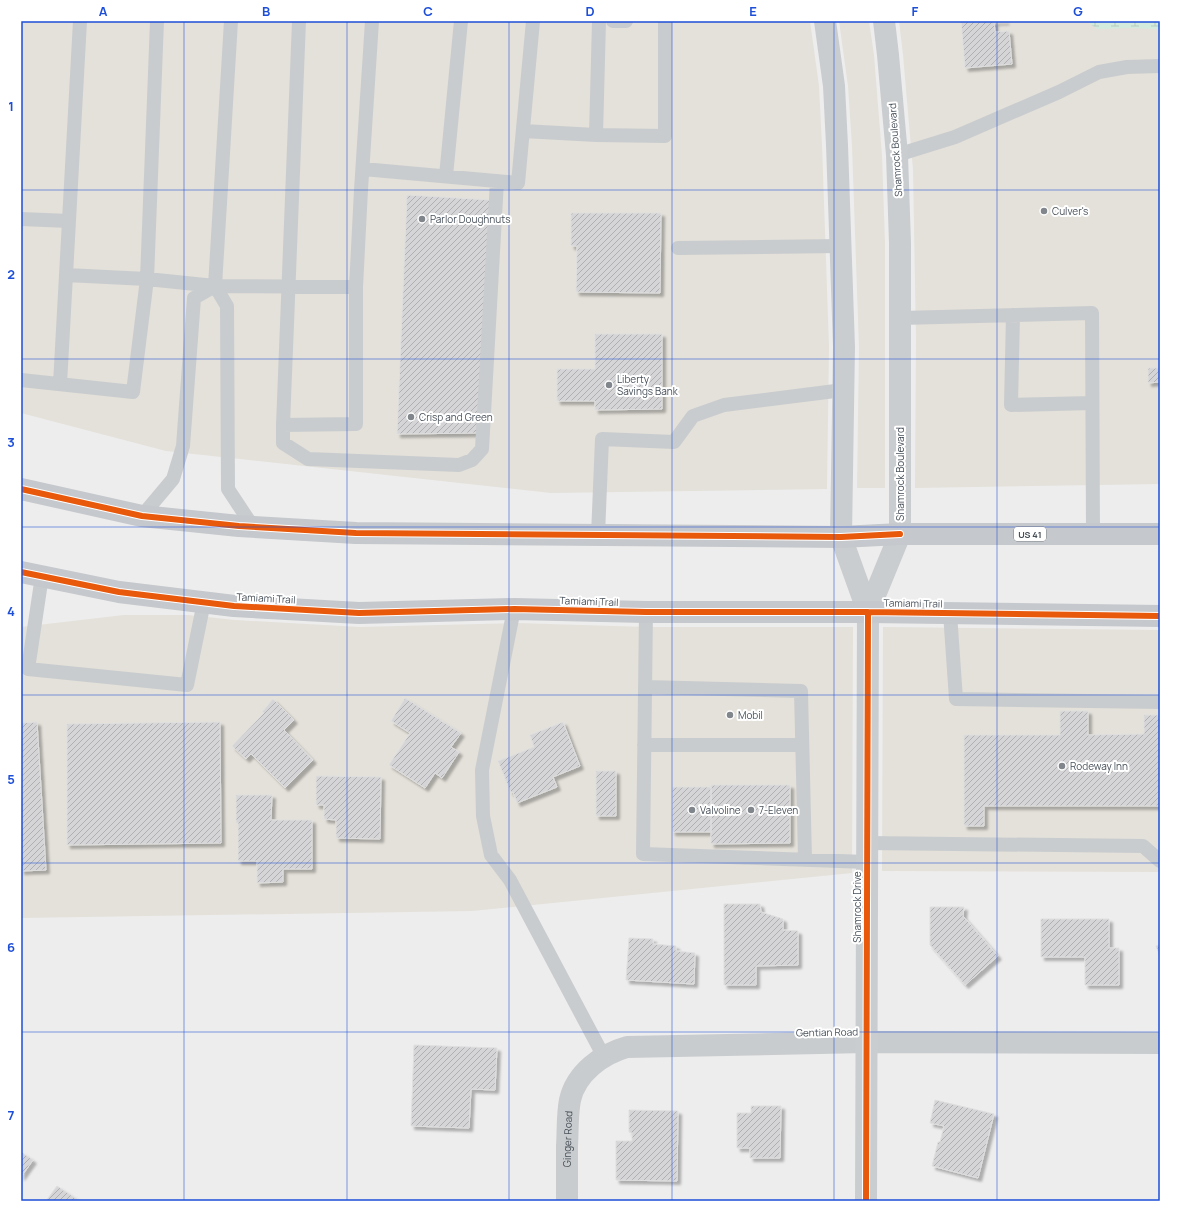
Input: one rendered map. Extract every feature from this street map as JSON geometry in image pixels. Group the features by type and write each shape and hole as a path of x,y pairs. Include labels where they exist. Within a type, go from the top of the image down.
{"main road":[{"name":"US 41","path":"21,489 142,516 253,527 356,533 842,537 900,534 1160,534"},
{"name":"Tamiami Trail","path":"31,574 119,592 234,606 359,613 514,609 646,612 868,612 1160,616"}],"street":[{"path":"825,21 834,86 844,347 842,537 868,612"},
{"name":"Shamrock Boulevard","path":"868,612 900,534 900,244 897,155 884,21"},
{"name":"Shamrock Drive","path":"866,1201 868,612"},
{"name":"Gentian Road","path":"579,1080 595,1062 615,1050 627,1047 866,1042 1160,1043"},
{"name":"Ginger Road","path":"567,1201 568,1117 570,1099 579,1080"}],"lane":[{"path":"60,384 80,21"},
{"path":"21,380 133,392 147,278 157,21"},
{"path":"232,21 215,286 227,306 228,489 253,527"},
{"path":"299,21 283,443 308,458 459,465 472,460 482,449 496,181"},
{"path":"283,425 356,424 356,287 372,21"},
{"path":"446,176 461,21"},
{"path":"363,168 518,183 533,21"},
{"path":"596,135 599,21"},
{"path":"522,131 596,135 665,136 665,21"},
{"path":"897,155 955,137 1059,92 1099,72 1127,67 1160,66"},
{"path":"21,219 69,221"},
{"path":"678,248 840,246"},
{"path":"66,274 147,278 215,286 356,287"},
{"path":"142,516 173,479 184,446 194,298 215,286"},
{"path":"901,318 1092,313 1093,534"},
{"path":"1013,315 1011,405 1092,403"},
{"path":"598,535 602,439 674,442 693,416 724,405 843,390"},
{"path":"31,574 25,673 187,685 204,602"},
{"path":"514,609 482,770 483,816 491,856 510,880 604,1057"},
{"path":"646,612 643,854 805,860 867,852 1143,846 1160,861"},
{"path":"950,613 956,699 1160,702"},
{"path":"645,687 801,691 805,860"},
{"path":"644,745 802,745"}],"shaded area":[{"path":"21,21 810,21 819,86 822,145 829,346 827,489 551,493 166,451 21,413"},
{"path":"839,21 869,21 874,55 882,155 885,243 885,488 857,488 859,348 852,146 848,86"},
{"path":"899,21 1089,21 1090,24 1160,29 1160,484 915,488 916,338 913,170"},
{"path":"124,615 188,615 235,620 360,627 516,623 647,627 853,627 852,873 472,911 21,918 21,627"},
{"path":"883,627 1160,630 1160,872 882,871"}],"green space":[{"path":"1089,21 1160,21 1160,29 1097,29 1090,24"}],"building":[{"path":"961,21 1006,21 994,22 995,32 1009,31 1012,64 965,68"},
{"path":"407,195 490,200 479,433 397,434"},
{"path":"571,213 661,213 660,293 576,292 577,246 571,246"},
{"name":"Liberty Savings Bank","path":"595,334 662,334 662,409 595,410 595,401 557,401 557,369 595,369"},
{"path":"1148,368 1160,368 1160,382 1148,383"},
{"path":"405,698 461,733 451,747 459,752 442,778 435,773 425,788 389,765 410,733 391,721"},
{"path":"273,699 294,720 284,730 313,760 285,788 251,754 246,759 232,746 264,713 262,712"},
{"name":"Rodeway Inn","path":"1060,711 1088,711 1088,735 1144,734 1144,715 1160,715 1160,806 984,806 984,826 964,826 964,735 1060,735"},
{"path":"37,722 46,870 21,871 21,723"},
{"path":"220,722 221,843 67,845 67,724"},
{"path":"563,722 580,766 553,777 557,787 517,803 513,792 511,793 498,761 534,747 530,735"},
{"path":"596,771 616,771 616,816 596,816"},
{"path":"316,776 381,777 380,839 336,838 336,820 324,819 324,805 316,805"},
{"name":"7-Eleven","path":"711,785 790,785 790,843 711,844"},
{"name":"Valvoline","path":"672,787 711,787 711,832 672,832"},
{"path":"236,795 272,795 271,820 312,820 312,869 283,869 283,882 257,883 257,861 238,861"},
{"path":"724,904 760,904 761,912 783,919 783,930 798,931 798,965 756,966 756,985 724,985"},
{"path":"930,907 964,907 963,916 998,956 965,985 930,945"},
{"path":"1041,919 1109,919 1109,948 1119,948 1119,985 1085,985 1085,957 1041,957"},
{"path":"629,938 653,939 653,944 676,946 676,951 695,953 694,984 626,980"},
{"path":"1160,945 1160,956 1156,946"},
{"path":"414,1045 497,1048 495,1090 471,1089 469,1128 411,1126"},
{"path":"935,1100 994,1114 978,1178 932,1166 944,1126 930,1123"},
{"path":"751,1106 781,1106 780,1158 750,1158 750,1148 737,1148 737,1113 751,1113"},
{"path":"629,1110 678,1111 677,1181 616,1180 616,1141 632,1141 632,1133 629,1132"},
{"path":"21,1152 33,1160 21,1177"},
{"path":"57,1186 80,1201 46,1201"}],"cycle path":[{"path":"21,489 142,516 239,526 356,533 841,537 900,534"},
{"path":"21,572 119,592 234,606 359,613 514,609 646,612 868,612 1160,616"},
{"path":"866,1201 868,612"}],"place":[{"name":"Culver's","path":"1044,211"},
{"name":"Parlor Doughnuts","path":"422,219"},
{"name":"Liberty Savings Bank","path":"609,385"},
{"name":"Crisp and Green","path":"411,417"},
{"name":"Mobil","path":"730,715"},
{"name":"Rodeway Inn","path":"1062,766"},
{"name":"Valvoline","path":"692,810"},
{"name":"7-Eleven","path":"751,810"}]}
